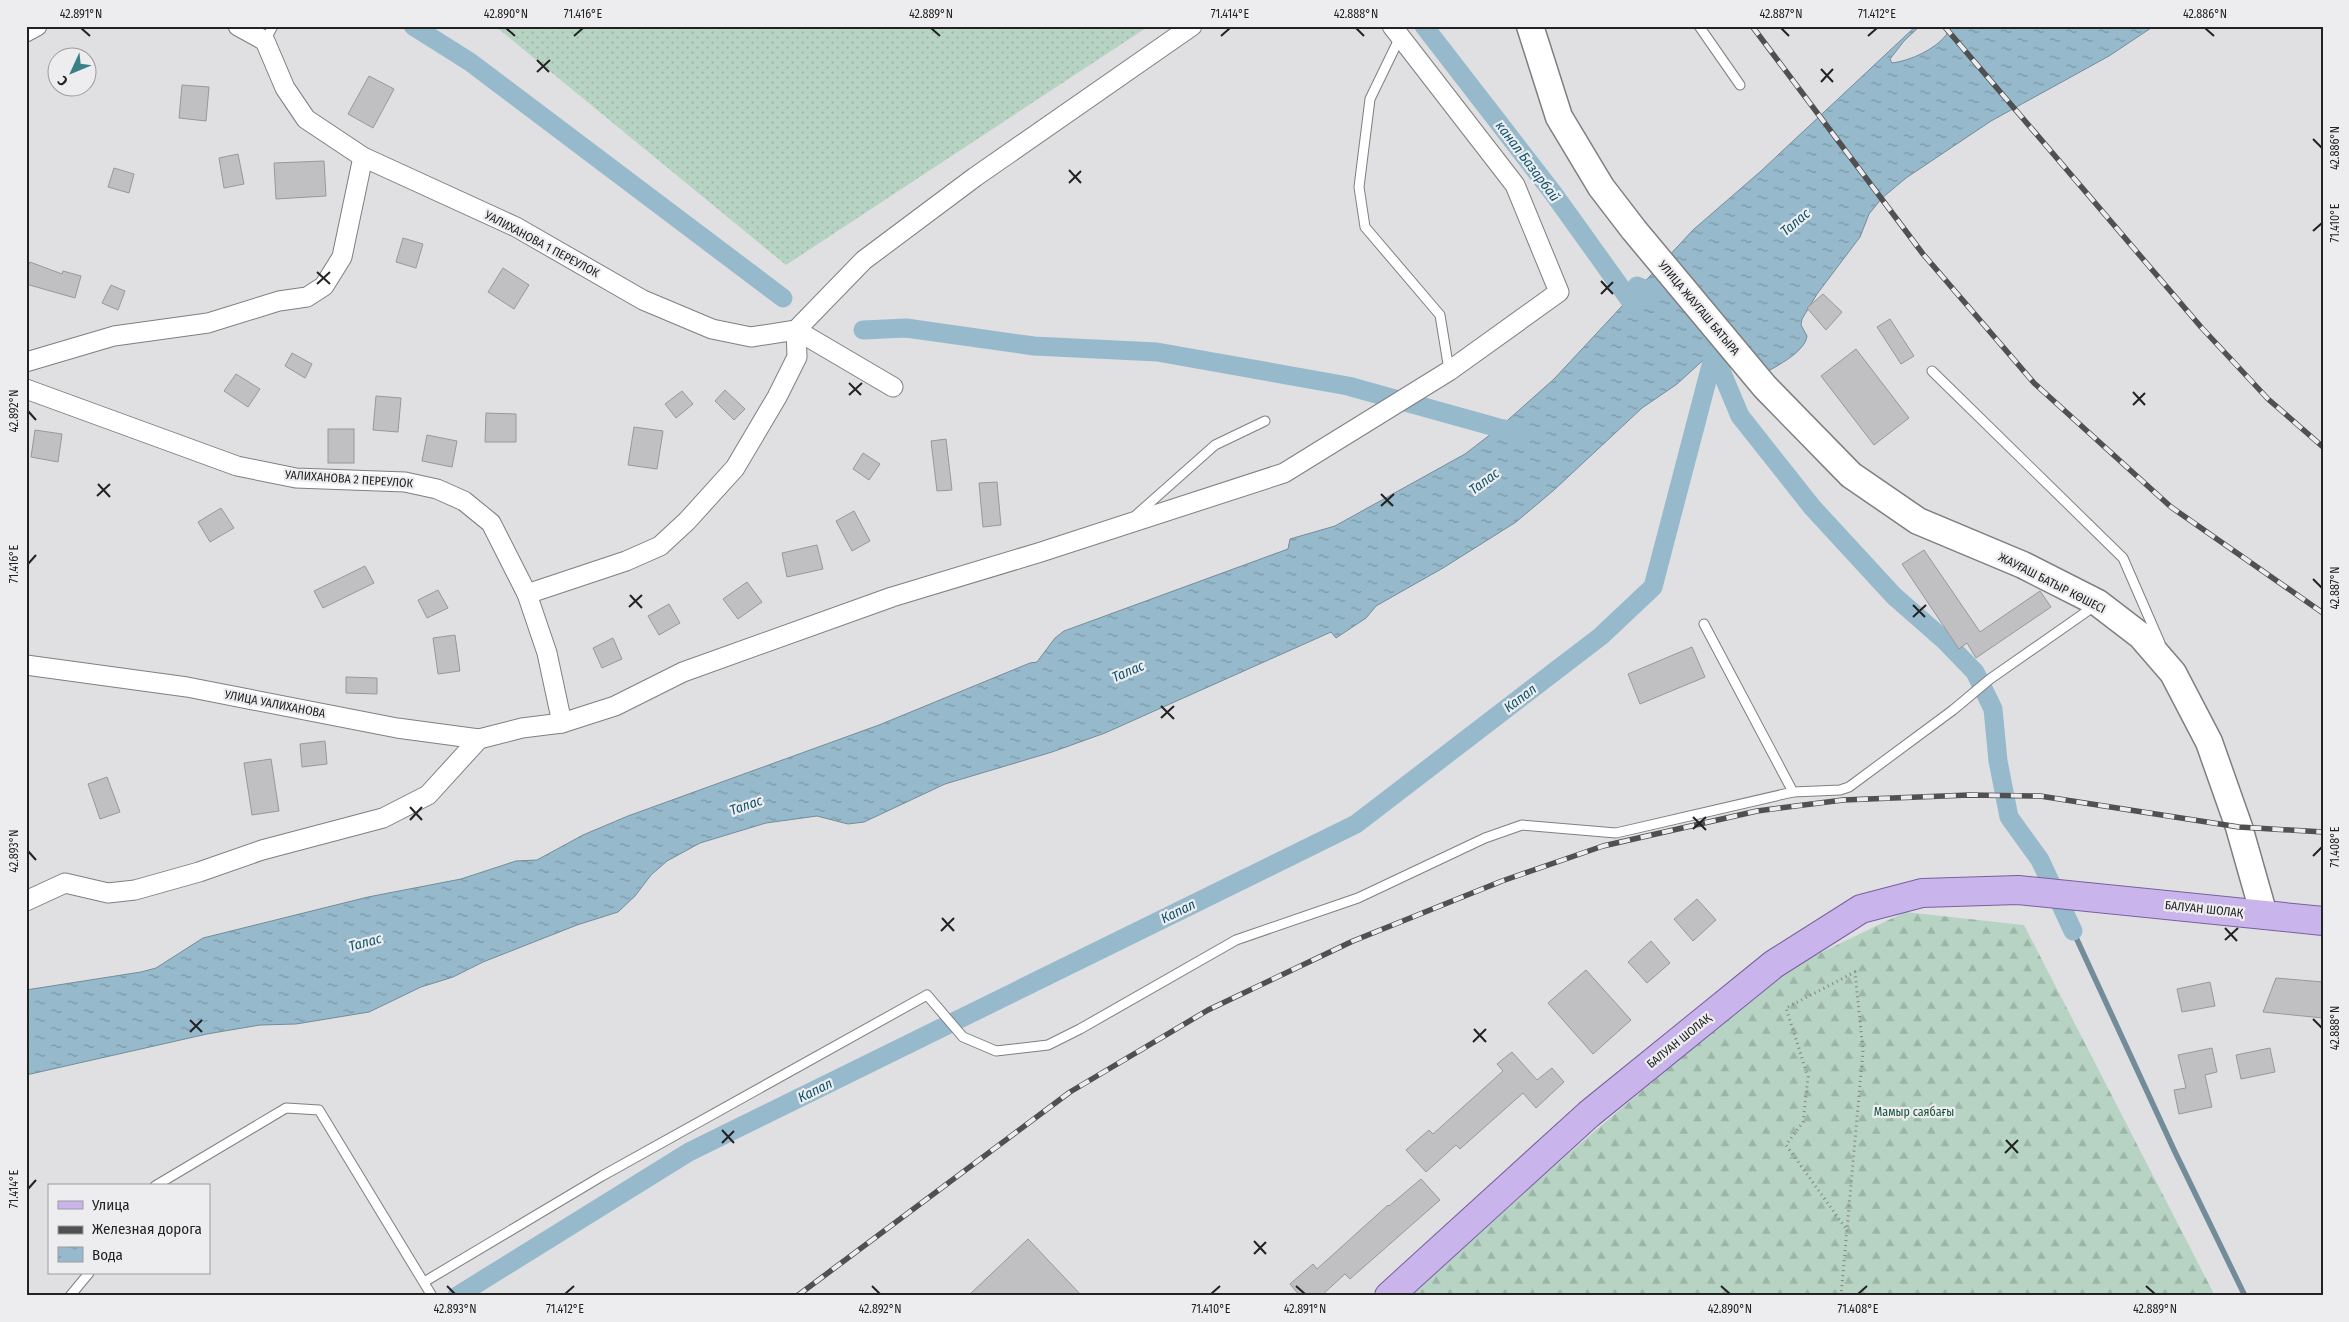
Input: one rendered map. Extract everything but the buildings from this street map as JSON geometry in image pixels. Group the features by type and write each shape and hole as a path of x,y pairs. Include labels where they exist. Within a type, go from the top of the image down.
{"main road":[{"name":"УЛИЦА ЖАУГАШ БАТЫРА","path":"1530,26 1559,117 1601,187 1634,230 1765,387"},
{"name":"ЖАУҒАШ БАТЫР КӨШЕСІ","path":"1765,387 1851,475 1918,521 2023,565 2098,603 2141,636 2176,680 2209,742 2240,827 2264,915"},
{"name":"БАЛУАН ШОЛАҚ","path":"1389,1296 1589,1114 1774,964 1861,909 1922,893 2018,890 2323,921"}],"street":[{"path":"26,32 37,26"},
{"name":"УАЛИХАНОВА 1 ПЕРЕУЛОК","path":"238,26 269,33 285,88 306,119 363,158 516,227 643,300 712,329 751,337 796,330"},
{"path":"527,594 626,561 660,546 687,521 735,468 777,397 797,357 796,330 864,260 975,177 1192,26"},
{"name":"УЛИЦА УАЛИХАНОВА","path":"26,665 187,687 397,728 478,739 522,728 562,723 616,706 683,672 892,597 1126,525 1284,473 1450,371 1559,292 1515,184 1396,32"},
{"path":"26,362 114,336 208,323 279,301 306,297 324,286 342,257 363,158"},
{"path":"796,330 892,388"},
{"name":"УАЛИХАНОВА 2 ПЕРЕУЛОК","path":"26,388 237,466 296,478 405,482 437,489 464,501 491,523 527,594 546,653 562,723"},
{"path":"26,901 65,883 108,893 136,890 199,872 262,850 383,818 428,795 478,739"}],"lane":[{"path":"1699,26 1740,85"},
{"path":"1396,32 1370,99 1359,188 1365,227 1440,315 1450,371"},
{"path":"1932,371 2123,558 2176,680"},
{"path":"1126,525 1215,445 1264,421"},
{"path":"424,1282 602,1176 927,995 963,1037 996,1051 1048,1045 1080,1029 1236,940 1358,898 1485,838 1522,826 1616,833 1793,792 1840,790 1849,787 1953,710 1990,679 2098,603"},
{"path":"1704,624 1793,792"},
{"path":"158,1184 286,1108 319,1110 432,1296"},
{"path":"70,1296 87,1274"}],"path":[{"path":"1841,1296 1847,1230 1863,1050 1855,972 1786,1008 1808,1077 1803,1122 1786,1145 1847,1230"}],"green space":[{"path":"495,26 1149,26 786,265"},
{"name":"Мамыр саябағы","path":"1905,912 2024,925 2215,1296 1410,1296 1568,1154 1781,972"}],"water":[{"name":"Талас","path":"1916,26 1920,26 1904,41 1890,59 1892,63 1914,57 1936,45 1947,34 1944,26 2154,26 2109,56 1991,121 1906,178 1882,198 1869,214 1860,237 1817,294 1802,319 1801,325 1807,336 1801,348 1795,354 1759,376 1747,374 1718,352 1711,353 1677,384 1642,408 1554,490 1516,522 1443,568 1376,606 1366,618 1336,638 1331,632 1105,733 1052,752 945,784 864,822 848,824 817,816 766,823 700,843 667,861 651,875 635,896 618,912 577,925 483,962 453,977 421,987 369,1012 296,1024 260,1025 207,1034 26,1075 26,990 141,972 156,968 203,938 368,897 461,879 516,861 537,860 583,835 628,816 879,725 1030,663 1037,662 1055,638 1064,631 1288,549 1290,539 1335,526 1465,454 1499,428 1554,379 1693,230 1761,171"}],"waterway":[{"path":"413,26 470,62 783,298"},
{"name":"канал Базарбай","path":"1424,26 1553,193 1629,299 1637,286 1647,290 1665,290"},
{"path":"863,330 906,328 1034,346 1157,352 1348,386 1499,428 1523,432"},
{"path":"1718,352 1714,354 1740,416 1812,507 1894,596 1943,639 1975,672 1993,709 1998,761 2009,817 2040,860 2073,931"},
{"name":"Капал","path":"457,1296 689,1152 1356,824 1601,636 1653,587 1714,354"},
{"path":"2073,931 2175,1152 2245,1296"}],"railway":[{"path":"1752,26 1923,254 2034,383 2171,507 2323,613"},
{"path":"1944,26 2201,327 2268,399 2323,447"},
{"path":"797,1296 1070,1092 1208,1010 1353,941 1502,881 1603,846 1757,811 1843,800 1969,795 2040,796 2239,827 2323,832"}]}
